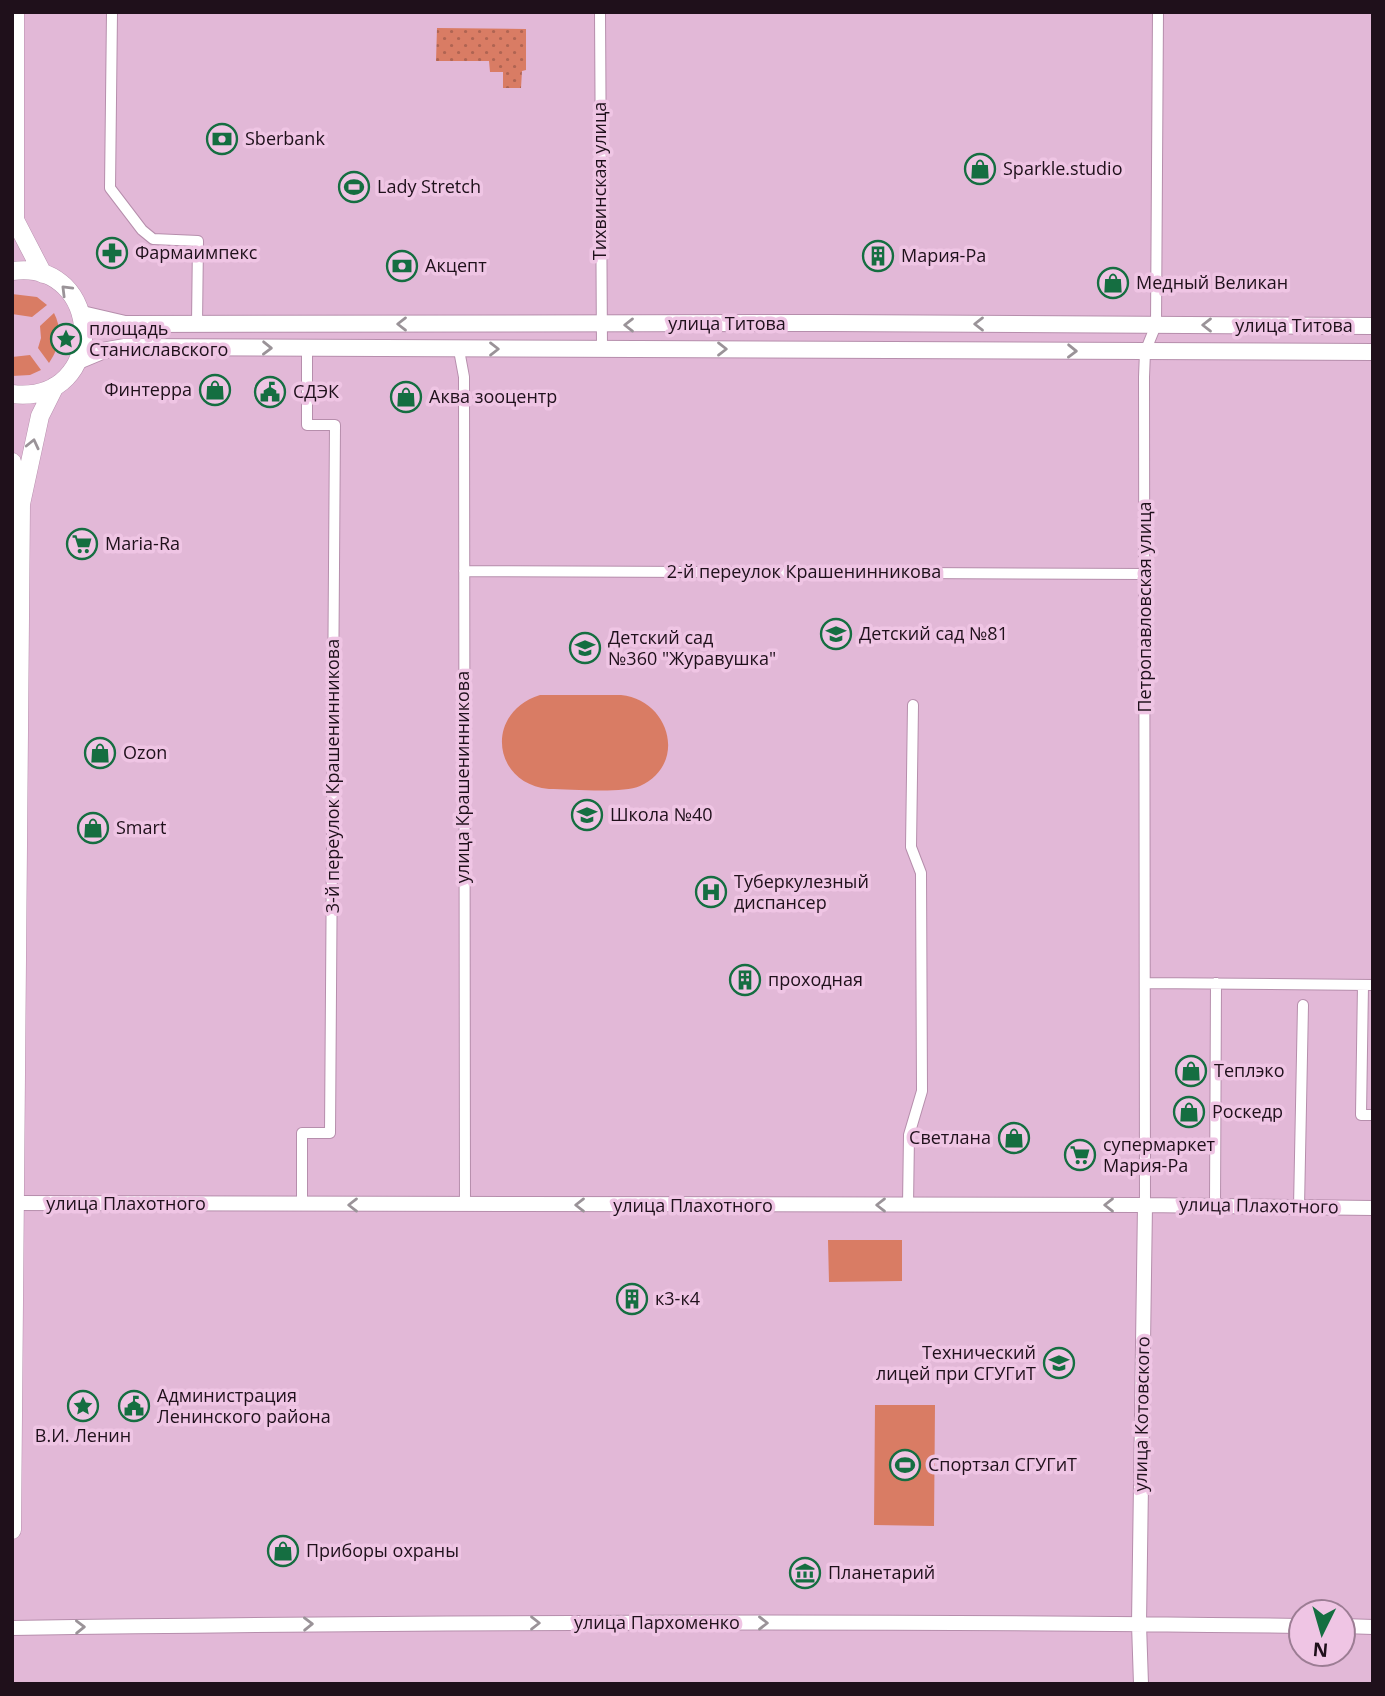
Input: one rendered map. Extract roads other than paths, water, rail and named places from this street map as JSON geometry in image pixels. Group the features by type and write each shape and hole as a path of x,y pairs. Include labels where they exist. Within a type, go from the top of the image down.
{"main road":[{"path":"15,12 13,223 43,274"},
{"path":"12,271 43,274 61,284 74,297 82,314 84,337 83,350 78,361 69,374 55,386 41,393 12,394"},
{"name":"улица Титова","path":"82,314 125,324 843,323 1373,326"},
{"name":"улица Титова","path":"78,361 102,351 125,347 1373,352"},
{"path":"12,1530 21,504 40,416 55,386"},
{"path":"12,462 21,504"}],"street":[{"path":"112,12 110,188 142,230 153,239 198,241 197,324"},
{"name":"Тихвинская улица","path":"600,12 601,349"},
{"name":"Петропавловская улица","path":"1145,1205 1145,352 1156,325 1158,12"},
{"name":"3-й переулок Крашенинникова","path":"302,1204 302,1133 330,1133 335,425 307,425 307,349"},
{"name":"улица Крашенинникова","path":"459,350 464,377 465,1205"},
{"name":"2-й переулок Крашенинникова","path":"464,571 1144,574"},
{"path":"908,1205 909,1135 922,1091 921,873 911,847 913,705"},
{"path":"1145,983 1368,985 1361,1115 1373,1115"},
{"path":"1215,1206 1216,983"},
{"path":"1298,1207 1303,1005"},
{"name":"улица Плахотного","path":"14,1203 1145,1205 1373,1208"},
{"name":"улица Котовского","path":"1141,1684 1139,1623 1145,1205"},
{"name":"улица Пархоменко","path":"12,1628 471,1623 1139,1623 1287,1626"}],"place":[{"name":"Sberbank","path":"222,139"},
{"name":"Sparkle.studio","path":"980,169"},
{"name":"Lady Stretch","path":"354,187"},
{"name":"Фармаимпекс","path":"112,253"},
{"name":"Мария-Ра","path":"878,256"},
{"name":"Акцепт","path":"402,266"},
{"name":"Медный Великан","path":"1113,283"},
{"name":"площадь Станиславского","path":"66,339"},
{"name":"Финтерра","path":"215,390"},
{"name":"СДЭК","path":"270,392"},
{"name":"Аква зооцентр","path":"406,397"},
{"name":"Maria-Ra","path":"82,544"},
{"name":"Детский сад №81","path":"836,634"},
{"name":"Детский сад №360 \"Журавушка\"","path":"585,648"},
{"name":"Ozon","path":"100,753"},
{"name":"Школа №40","path":"587,815"},
{"name":"Smart","path":"93,828"},
{"name":"Туберкулезный диспансер","path":"711,892"},
{"name":"проходная","path":"745,980"},
{"name":"Теплэко","path":"1191,1071"},
{"name":"Роскедр","path":"1189,1112"},
{"name":"Светлана","path":"1014,1138"},
{"name":"супермаркет Мария-Ра","path":"1080,1155"},
{"name":"к3-к4","path":"632,1299"},
{"name":"Технический лицей при СГУГиТ","path":"1059,1363"},
{"name":"В.И. Ленин","path":"83,1406"},
{"name":"Администрация Ленинского района","path":"134,1406"},
{"name":"Спортзал СГУГиТ","path":"905,1465"},
{"name":"Приборы охраны","path":"283,1551"},
{"name":"Планетарий","path":"805,1573"}]}
